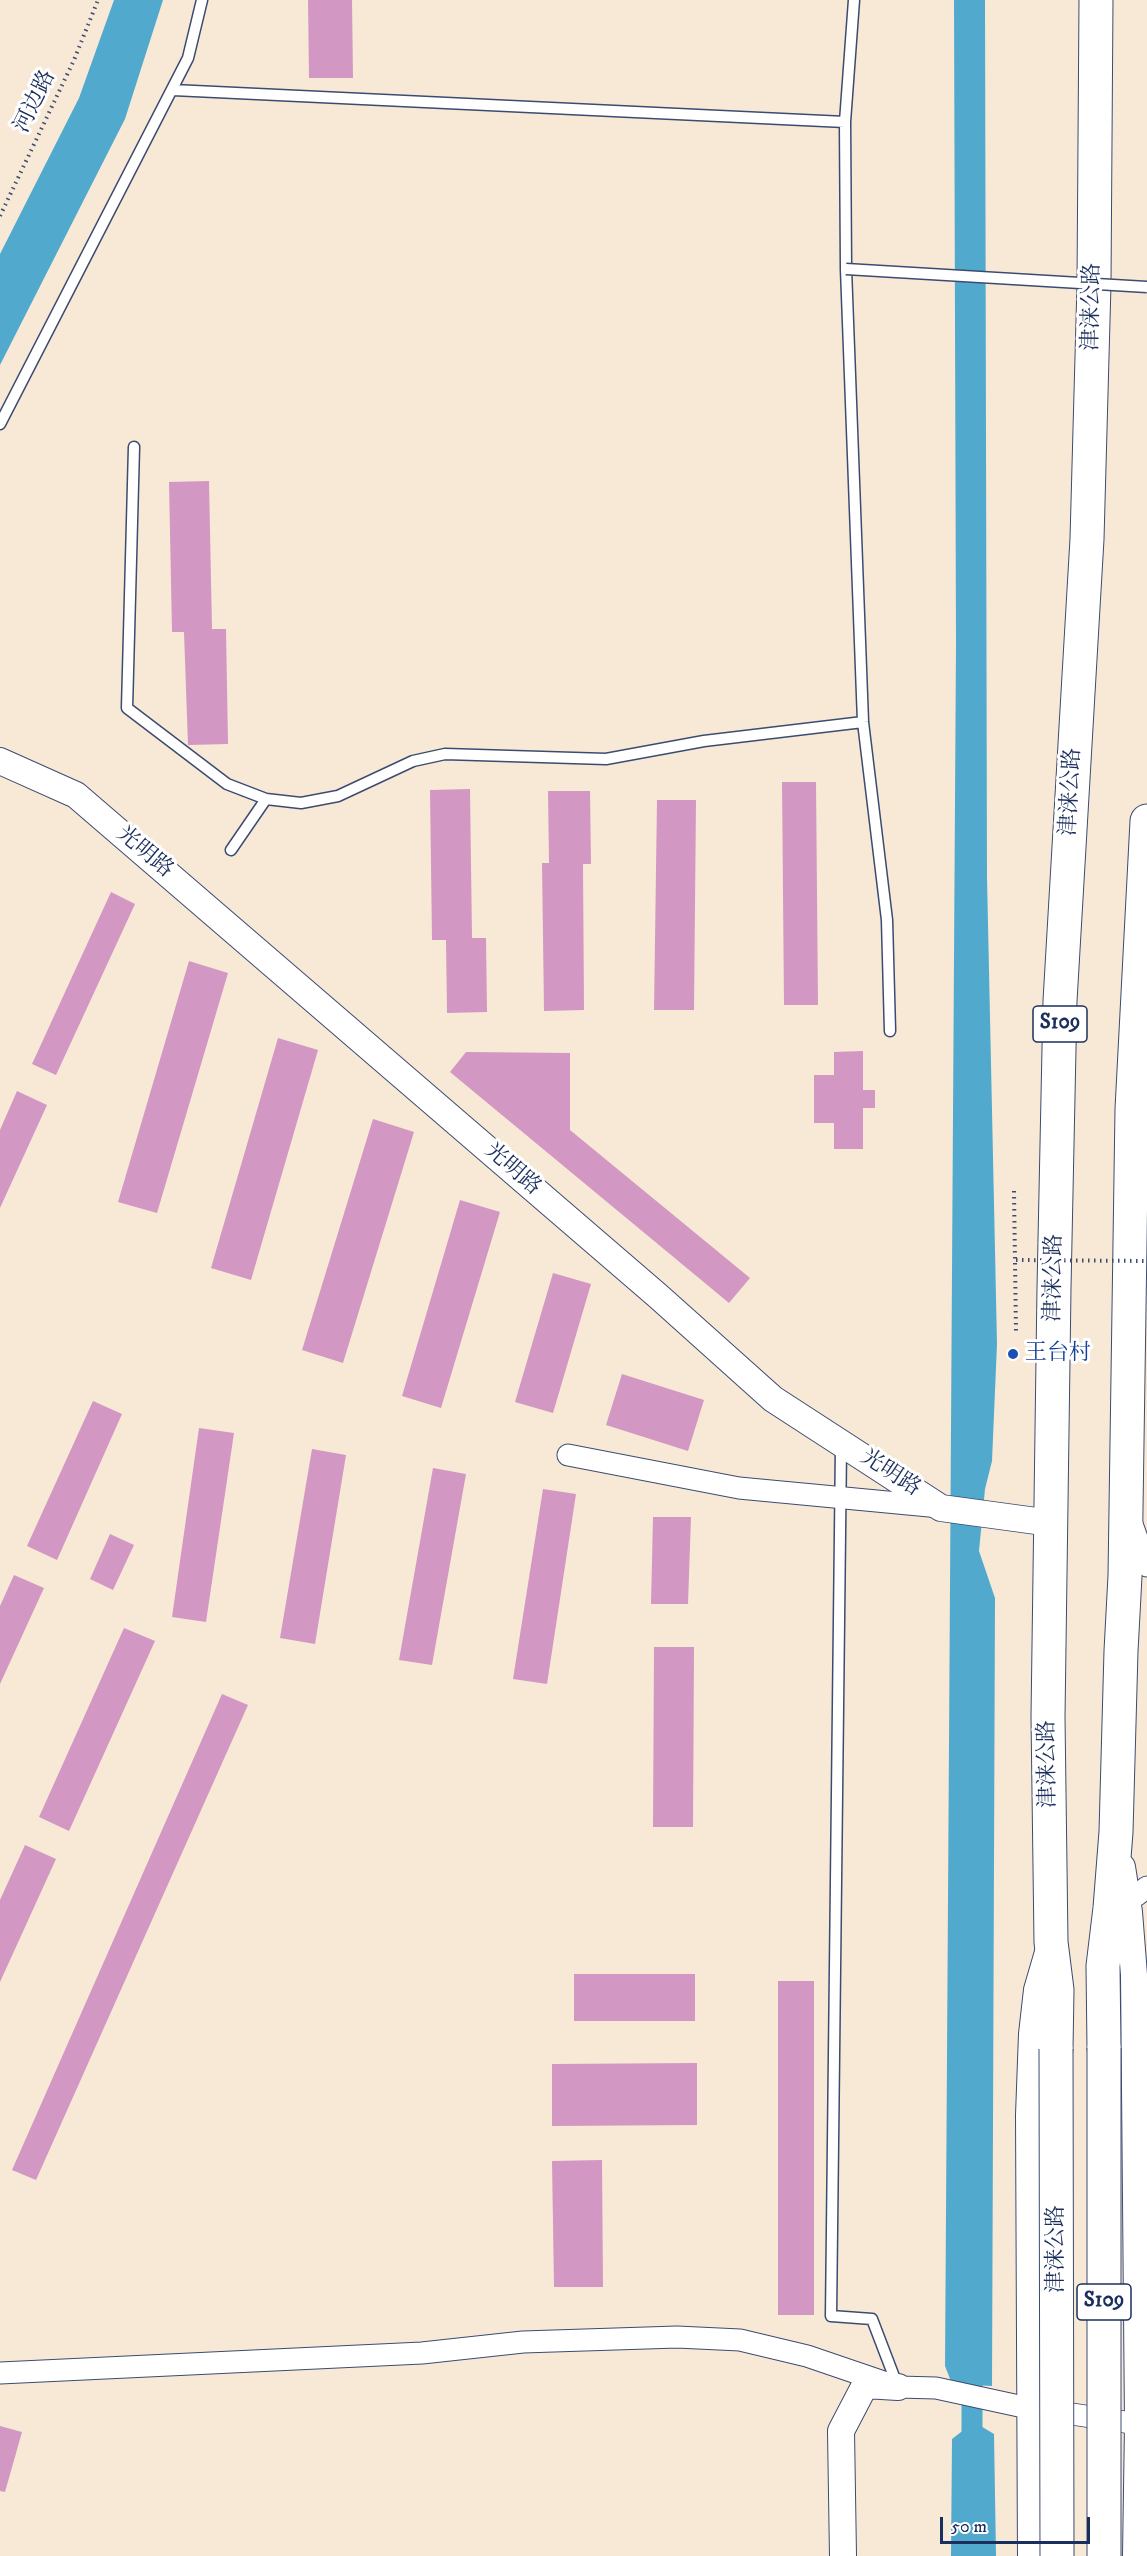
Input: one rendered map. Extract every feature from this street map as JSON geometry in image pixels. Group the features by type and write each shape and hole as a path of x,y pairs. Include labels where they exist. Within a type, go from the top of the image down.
{"highway":[{"name":"津涞公路","path":"1057,2556 1057,1990 1051,1942 1048,1717 1060,1001 1088,539 1094,284 1096,0"},
{"name":"津涞公路","path":"1104,2556 1103,1966 1128,1898 1116,1832 1120,1651 1125,1576 1132,1109 1147,821"}],"street":[{"name":"光明路","path":"0,761 76,795 605,1250 773,1399 940,1508 1052,1523"},
{"path":"568,1455 739,1488 940,1508"},
{"path":"1125,1503 1147,1566"},
{"path":"1128,1898 1134,1975 1138,2424 1136,2556"},
{"path":"1031,2556 1025,2407 1029,2115 1036,1990 1051,1942"},
{"path":"0,2373 422,2353 523,2342 677,2337 740,2340 807,2356 898,2387"},
{"path":"843,2556 841,2432 865,2385 936,2388 1025,2407 1138,2424"}],"lane":[{"path":"0,424 173,90 188,58 202,0"},
{"path":"854,0 845,122 846,269 862,722 887,920 890,1031"},
{"path":"173,90 845,122"},
{"path":"846,269 1147,287"},
{"path":"134,447 127,708 227,784 266,799 301,803 338,796 413,761 445,754 606,759 704,741 862,722"},
{"path":"231,850 266,799"},
{"path":"841,1442 831,2316 872,2319 898,2387"}],"path":[{"name":"河边路","path":"0,216 74,60 98,0"},
{"path":"1014,1191 1016,1333"},
{"path":"1016,1260 1147,1261"}],"water":[{"path":"114,0 163,0 125,119 0,365 0,254 79,98"},
{"path":"954,0 985,0 987,877 997,1344 992,1461 985,1489 979,1551 995,1598 992,2386 952,2384 945,2366 956,644"},
{"path":"974,2422 994,2434 996,2556 951,2556 952,2439"}],"building":[{"path":"308,0 352,0 353,78 309,78"},
{"path":"209,481 212,629 226,629 228,744 188,745 184,632 172,632 169,482"},
{"path":"782,782 816,782 818,1005 784,1005"},
{"path":"470,789 472,938 486,938 487,1012 447,1013 446,940 432,940 430,790"},
{"path":"548,791 590,791 591,864 583,864 584,1010 544,1011 542,863 549,863"},
{"path":"657,800 696,800 694,1010 654,1010"},
{"path":"111,892 135,904 56,1075 32,1064"},
{"path":"189,961 228,973 157,1213 118,1202"},
{"path":"278,1038 318,1050 251,1280 211,1268"},
{"path":"863,1051 863,1090 875,1090 875,1108 863,1108 863,1149 834,1149 834,1123 814,1123 814,1075 834,1075 834,1052"},
{"path":"466,1052 570,1053 570,1130 750,1278 729,1303 450,1072"},
{"path":"17,1091 47,1105 0,1208 0,1130"},
{"path":"373,1119 414,1132 343,1363 302,1350"},
{"path":"460,1200 500,1212 441,1408 402,1396"},
{"path":"553,1273 591,1284 553,1413 515,1402"},
{"path":"622,1374 704,1400 688,1451 606,1425"},
{"path":"93,1401 122,1414 57,1560 27,1546"},
{"path":"199,1428 234,1433 206,1622 172,1617"},
{"path":"312,1449 346,1455 315,1644 280,1638"},
{"path":"433,1468 466,1474 432,1665 399,1660"},
{"path":"543,1489 576,1494 547,1684 513,1679"},
{"path":"653,1517 691,1517 688,1604 651,1604"},
{"path":"110,1534 134,1545 113,1590 90,1579"},
{"path":"14,1575 44,1588 0,1684 0,1606"},
{"path":"124,1628 155,1641 69,1831 39,1817"},
{"path":"654,1647 694,1647 693,1827 653,1827"},
{"path":"222,1694 248,1705 36,2180 12,2170"},
{"path":"25,1845 56,1859 0,1982 0,1900"},
{"path":"574,1974 695,1974 695,2021 574,2021"},
{"path":"778,1981 814,1981 814,2315 778,2315"},
{"path":"697,2063 697,2125 552,2126 552,2064"},
{"path":"602,2160 603,2287 554,2287 552,2161"},
{"path":"0,2426 22,2432 5,2492 0,2491"}],"waterway":[{"path":"972,2380 972,2450"}],"place":[{"name":"王台村","path":"1013,1354"}]}
